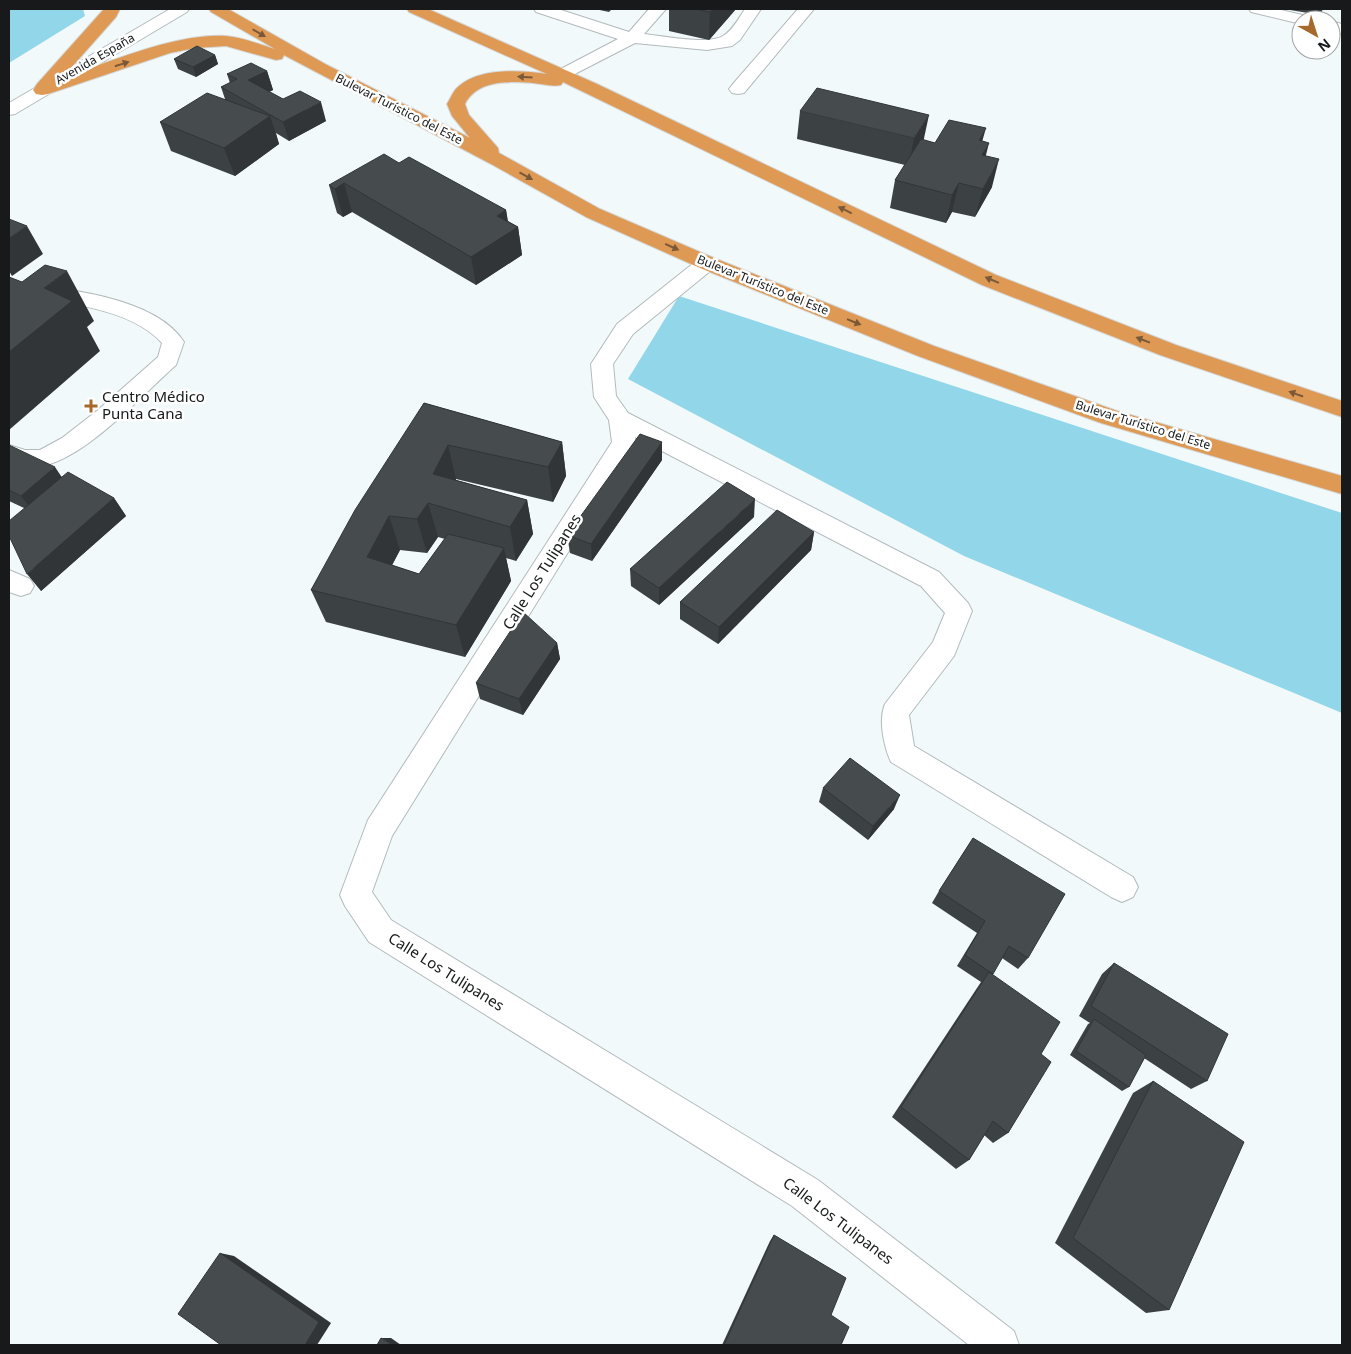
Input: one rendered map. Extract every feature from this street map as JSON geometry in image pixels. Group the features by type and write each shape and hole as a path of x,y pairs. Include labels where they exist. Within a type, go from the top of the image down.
{"highway":[{"path":"42,90 110,14 112,9"},
{"name":"Bulevar Turístico del Este","path":"217,9 321,69 498,160 593,213 707,262 926,351 1109,417 1342,485"},
{"path":"420,10 563,75 990,280 1168,350 1342,409"},
{"path":"42,90 166,50 195,43 227,41 321,69"},
{"path":"498,160 461,116 456,104 458,97 464,90 476,84 498,78 524,76 590,88"}],"street":[{"name":"Avenida España","path":"9,110 181,9"},
{"path":"542,9 632,38 717,45 726,42 734,36 754,9"},
{"path":"563,75 632,38 658,9"},
{"path":"738,89 806,9"},
{"path":"1257,9 1291,17"},
{"name":"Calle Los Tulipanes","path":"707,262 625,329 602,364 605,397 620,419 624,444 379,830 356,895 380,932 805,1194 1000,1345"},
{"path":"9,292 64,294 117,309 161,329 173,342 168,360 69,446 43,458 23,459 9,452"},
{"path":"620,419 930,579 959,610 944,648 895,713 901,753 1122,888"}],"shaded area":[{"path":"9,9 83,9 85,16 9,63"},
{"path":"679,296 1342,513 1342,713 964,556 628,379"}],"building":[{"path":"694,9 713,9 710,12"},
{"path":"197,46 215,55 193,67 174,59"},
{"path":"251,63 267,71 248,80 283,99 300,91 321,102 283,122 221,87 237,79 227,74"},
{"path":"817,88 929,115 914,138 800,111"},
{"path":"207,93 270,116 224,148 160,122"},
{"path":"949,120 986,128 979,140 989,143 982,155 999,159 983,189 959,183 952,195 895,180 921,139 935,143"},
{"path":"384,154 399,163 409,157 506,210 497,216 518,227 471,257 344,183 335,189 329,185"},
{"path":"9,219 27,226 9,238"},
{"path":"45,265 67,271 44,288 72,301 9,352 9,277 22,282"},
{"path":"424,403 562,442 548,467 448,445 433,474 527,500 510,527 428,503 417,519 389,516 367,557 419,574 448,534 504,548 456,625 311,590 355,510"},
{"path":"640,434 662,442 591,544 567,535"},
{"path":"9,445 55,467 21,496 9,490"},
{"path":"68,472 114,498 27,574 9,536 9,521"},
{"path":"727,482 755,499 659,588 630,569"},
{"path":"777,510 814,532 719,627 680,602"},
{"path":"523,612 557,643 519,699 476,683"},
{"path":"850,758 900,795 873,826 823,788"},
{"path":"973,838 1065,894 1028,958 1009,946 993,974 965,955 985,921 939,891"},
{"path":"1114,963 1228,1034 1207,1081 1091,1006"},
{"path":"989,972 1060,1022 1041,1054 1051,1062 1008,1133 993,1121 969,1160 901,1107"},
{"path":"1094,1019 1146,1055 1129,1087 1076,1051"},
{"path":"1153,1081 1244,1142 1169,1310 1073,1238"},
{"path":"774,1235 846,1278 831,1315 849,1327 841,1345 724,1345"},
{"path":"220,1253 319,1322 305,1345 221,1345 178,1314"},
{"path":"381,1338 392,1345 377,1345"}],"place":[{"name":"Centro Médico Punta Cana","path":"91,406"}]}
